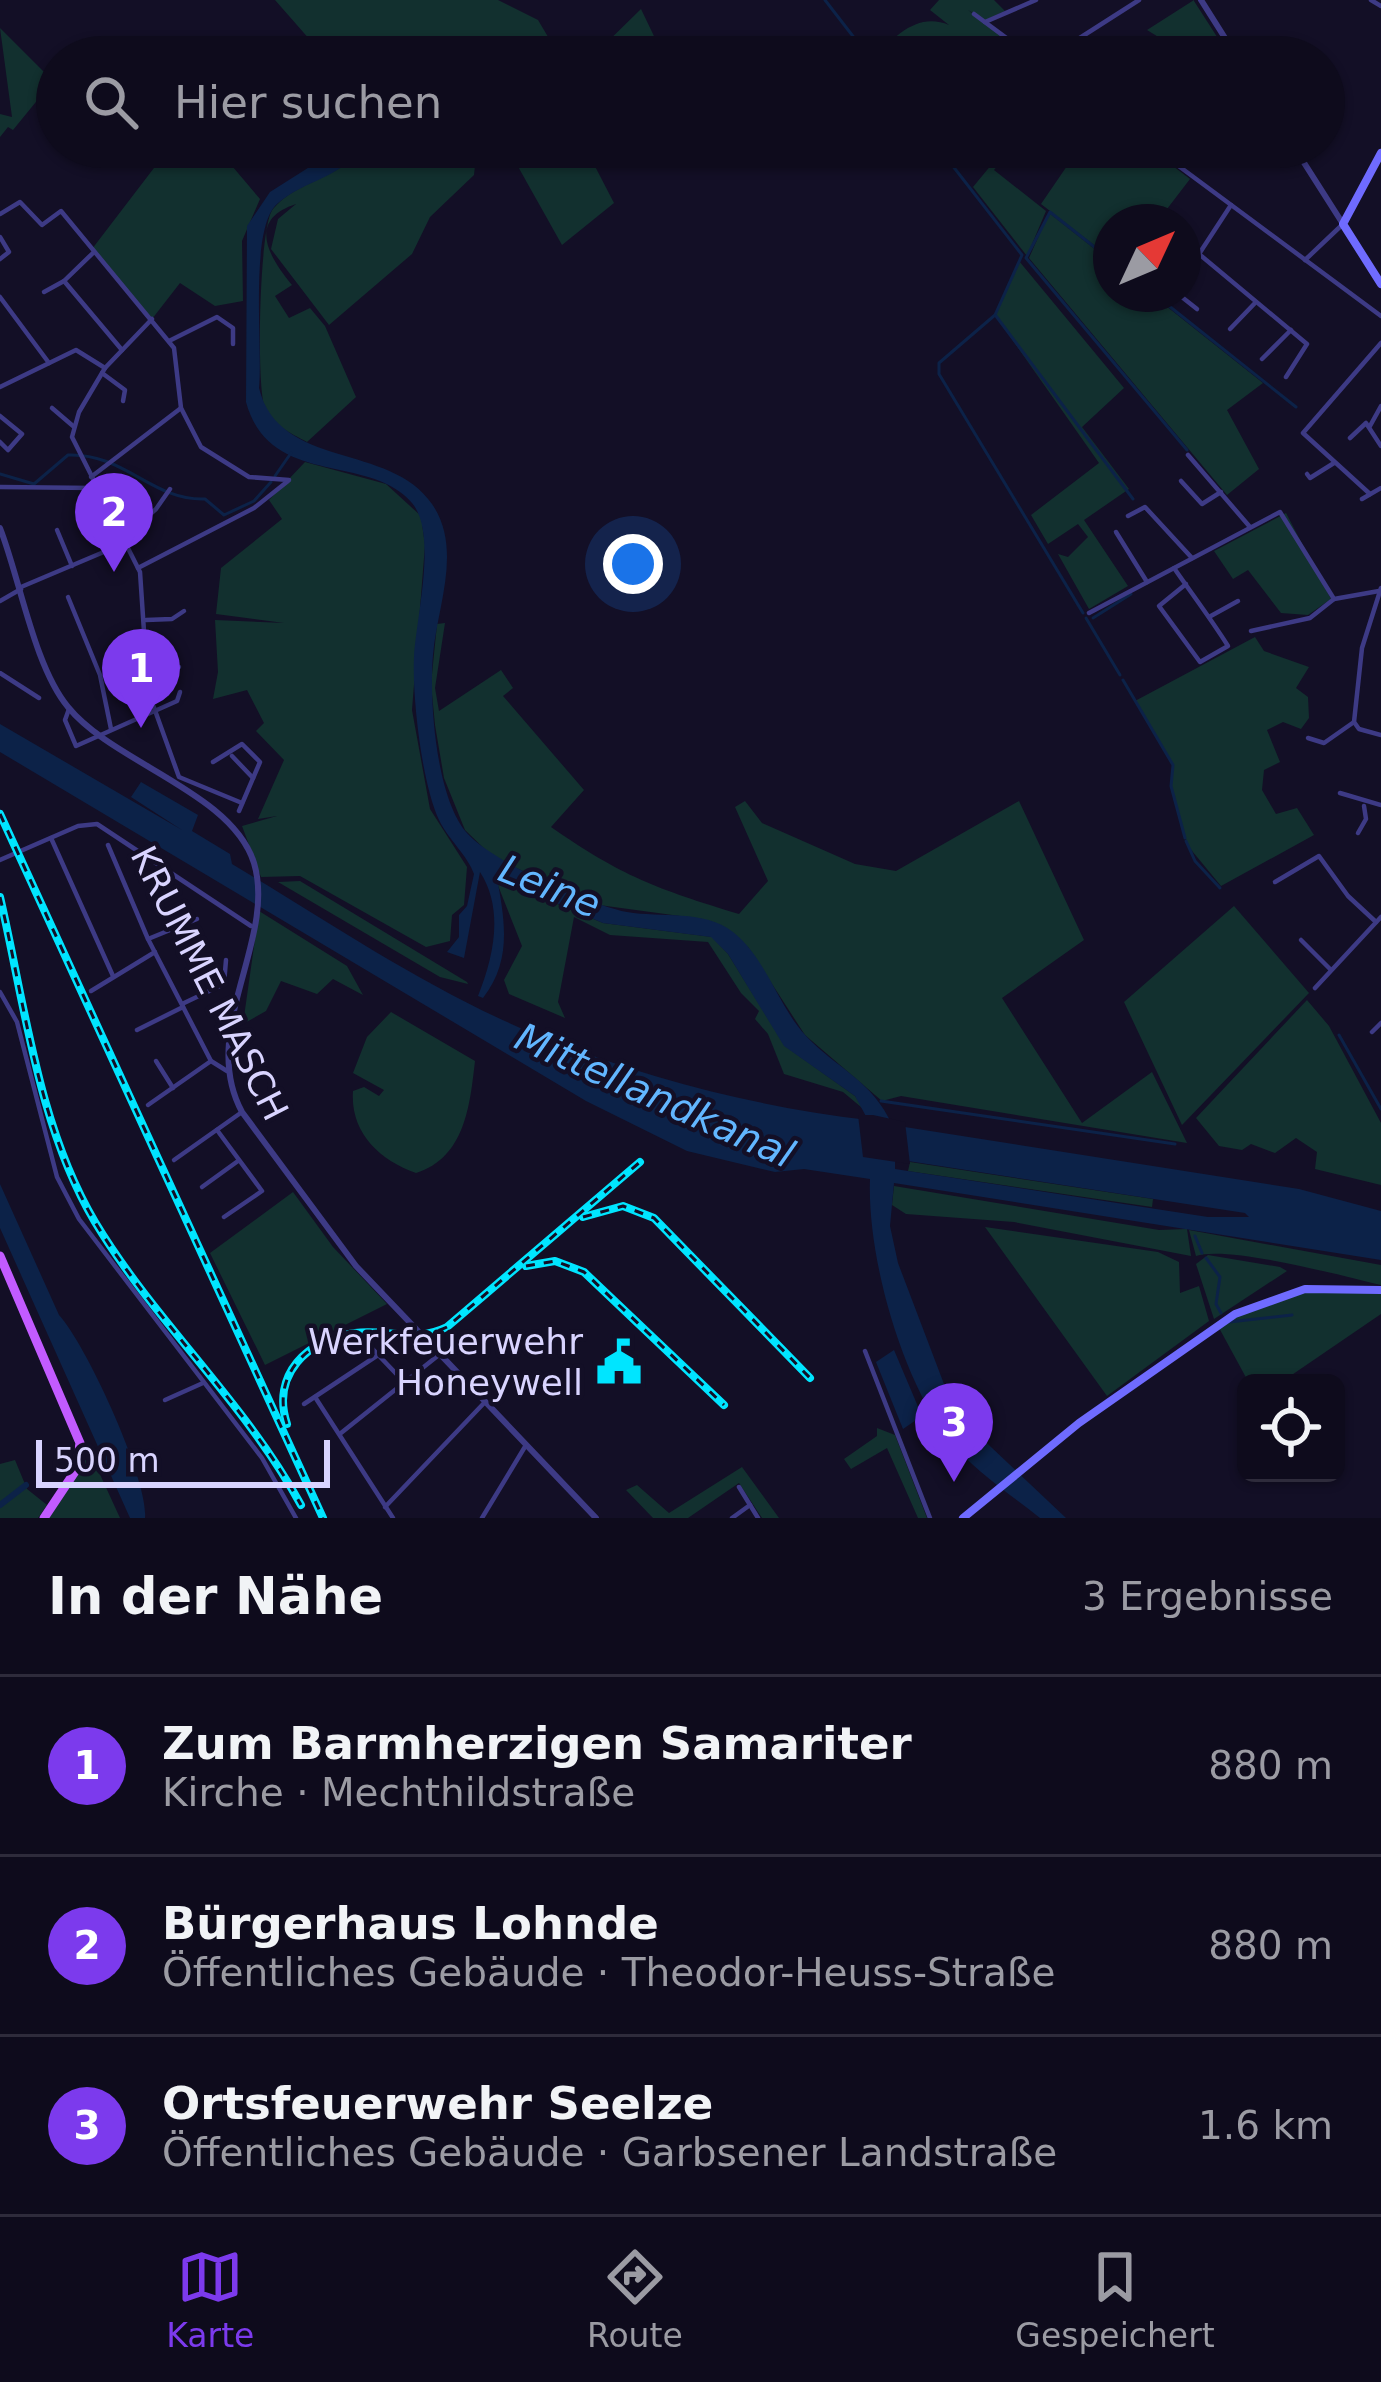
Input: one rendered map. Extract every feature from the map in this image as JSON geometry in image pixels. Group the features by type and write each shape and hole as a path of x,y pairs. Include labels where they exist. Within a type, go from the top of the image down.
{"main road":[{"path":"1381,153 1343,224 1381,284"},
{"path":"0,1256 80,1443 76,1470 44,1518"},
{"path":"963,1518 1213,1327 1258,1302 1321,1287 1381,1291"}],"street":[{"path":"985,22 1036,0"},
{"path":"1082,36 1138,0"},
{"path":"1201,0 1224,36"},
{"path":"1372,0 1381,6"},
{"path":"974,14 1004,36"},
{"path":"1181,168 1381,316"},
{"path":"1305,260 1343,224 1307,168"},
{"path":"0,214 15,201 42,224 61,212 170,341 181,408 203,450 249,477 289,480 254,508 138,568"},
{"path":"1333,208 1355,204"},
{"path":"1201,251 1231,205"},
{"path":"0,237 9,251 0,259"},
{"path":"44,292 64,281 94,252"},
{"path":"1201,256 1307,344 1286,377"},
{"path":"64,281 122,350"},
{"path":"0,297 50,363"},
{"path":"1230,329 1256,302"},
{"path":"0,316 9,309"},
{"path":"170,341 217,317 233,328 233,344"},
{"path":"152,319 104,371 74,426 78,455 138,568 155,710 182,779 242,802"},
{"path":"1262,359 1291,330"},
{"path":"1370,494 1305,439 1304,430 1381,343"},
{"path":"0,387 80,350 125,389 123,401"},
{"path":"1370,426 1381,406"},
{"path":"52,408 74,426"},
{"path":"89,479 181,408"},
{"path":"0,416 22,434 8,450 0,442"},
{"path":"1350,438 1360,423 1370,426 1381,446"},
{"path":"1188,455 1250,527"},
{"path":"1306,474 1310,478 1334,463"},
{"path":"1181,481 1202,504 1221,492"},
{"path":"0,487 94,488"},
{"path":"1362,499 1381,488"},
{"path":"0,602 123,541 169,491"},
{"path":"1128,516 1146,508 1192,558"},
{"path":"1089,613 1284,512 1334,599"},
{"path":"0,528 52,678 69,709 230,825 256,875 226,1070"},
{"path":"57,530 72,566"},
{"path":"1116,532 1148,582"},
{"path":"1174,568 1186,584 1227,644 1225,650 1197,662 1159,606 1186,584"},
{"path":"1251,631 1310,618 1334,599 1380,589 1362,648 1354,722 1359,730 1381,735"},
{"path":"68,597 100,675 111,729"},
{"path":"1209,617 1238,602"},
{"path":"146,620 172,619 184,611"},
{"path":"147,670 179,667"},
{"path":"0,673 39,698"},
{"path":"69,709 65,721 76,746 176,701 180,692"},
{"path":"1308,739 1324,743 1354,722"},
{"path":"213,762 242,744 260,762 239,812"},
{"path":"230,754 253,778"},
{"path":"1340,793 1381,805"},
{"path":"1358,833 1366,819 1364,803"},
{"path":"0,860 87,824 106,827 240,924 251,926"},
{"path":"51,838 113,976"},
{"name":"KRUMME MASCH","path":"108,845 148,939 212,1060 226,1070 242,1112 307,1203 356,1266 596,1518"},
{"path":"1275,882 1318,856 1348,896 1379,920 1315,988"},
{"path":"148,939 197,920"},
{"path":"1300,940 1331,970"},
{"path":"91,991 155,952"},
{"path":"137,1030 224,984 226,960"},
{"path":"0,992 17,1022 44,1134 68,1198 262,1458 296,1518"},
{"path":"1372,1032 1381,1023"},
{"path":"156,1060 173,1088"},
{"path":"148,1105 212,1060"},
{"path":"174,1160 242,1112"},
{"path":"218,1130 262,1190 224,1217"},
{"path":"202,1186 238,1161"},
{"path":"365,1341 404,1382"},
{"path":"865,1352 930,1518"},
{"path":"339,1435 440,1354"},
{"path":"304,1404 378,1355"},
{"path":"164,1400 203,1383"},
{"path":"315,1397 392,1518"},
{"path":"385,1507 485,1402"},
{"path":"482,1518 526,1445"},
{"path":"739,1487 758,1518"},
{"path":"731,1518 750,1505"}],"green space":[{"path":"275,0 498,0 538,20 548,36 307,36"},
{"path":"939,0 994,0 1005,11 985,20 968,10 1002,36 897,36 917,24 949,25 930,10"},
{"path":"1194,0 1217,36 1157,36 1147,30"},
{"path":"641,9 654,36 613,36"},
{"path":"0,28 36,64 36,102 13,130 8,127 0,137 0,114 12,117"},
{"path":"154,168 234,168 260,199 242,241 243,301 215,306 180,283 152,319 92,249"},
{"path":"340,168 475,168 474,175 430,217 412,254 329,325 271,249 278,219 296,204 271,219 267,229 273,209 283,199"},
{"path":"519,168 596,168 614,203 562,245"},
{"path":"989,168 996,168 1046,211 1027,256 973,187"},
{"path":"1066,168 1176,168 1190,179 1171,204 1093,204 1093,244 1041,204"},
{"path":"1049,213 1093,248 1093,312 1174,312 1263,383 1227,410 1259,469 1227,495 1029,258"},
{"path":"267,230 270,251 292,285 275,296 289,318 310,308 325,326 356,397 307,442 273,420 262,394 260,307"},
{"path":"1019,261 1124,388 1082,427 1129,489 1084,520 1128,586 1089,609 1058,554 1068,557 1088,537 1078,524 1048,544 1031,515 1099,463 995,315"},
{"path":"305,462 386,484 421,516 425,545 412,710 430,809 467,867 464,905 452,915 450,941 426,947 300,876 261,877 242,826 277,816 258,819 284,760 256,731 264,723 247,690 213,699 218,672 215,620 284,623 216,614 221,568 282,519 269,500"},
{"path":"1286,513 1331,599 1308,615 1281,613 1248,570 1233,579 1214,551"},
{"path":"445,623 435,688 439,711 501,670 513,688 503,696 584,790 551,827 620,869 739,914 768,881 735,807 745,801 762,823 855,864 896,871 1019,801 1084,940 1002,998 1082,1123 1152,1072 1187,1143 901,1096 882,1101 805,1035 748,947 702,919 599,905 494,858 465,830 444,778 431,684 437,624"},
{"path":"1255,637 1264,651 1309,667 1296,688 1308,697 1309,718 1301,729 1283,722 1267,730 1280,762 1264,770 1262,790 1276,814 1297,808 1314,835 1221,886 1188,846 1171,786 1173,764 1135,701"},
{"path":"495,878 603,923 712,937 728,954 785,1046 855,1096 867,1112 843,1092 784,1074 768,1034 755,1019 759,1011 741,993 708,942 610,935 574,917 558,1002 565,1018 509,994 504,980 522,946"},
{"path":"300,881 468,984 440,977 278,882"},
{"path":"1234,906 1309,993 1182,1125 1124,1002"},
{"path":"259,911 347,966 363,995 333,979 317,994 281,981 266,1011 243,1024"},
{"path":"1307,1000 1329,1026 1381,1123 1381,1185 1315,1169 1317,1152 1296,1138 1275,1153 1251,1144 1242,1150 1219,1146 1196,1118"},
{"path":"391,1012 475,1061 467,1112 455,1143 432,1166 416,1173 379,1152 362,1132 353,1106 353,1091 364,1087 379,1096 384,1090 353,1073 367,1037"},
{"path":"910,1162 1153,1199 1152,1207 908,1171"},
{"path":"894,1186 1159,1230 1187,1229 1191,1256 1014,1222 906,1214 892,1205"},
{"path":"293,1192 333,1247 387,1304 265,1365 210,1253"},
{"path":"985,1227 1158,1252 1179,1262 1180,1293 1199,1286 1209,1321 1107,1396"},
{"path":"1189,1230 1381,1265 1381,1285 1259,1258 1196,1256"},
{"path":"1208,1255 1287,1271 1214,1319 1196,1264"},
{"path":"1313,1290 1381,1293 1381,1314 1293,1374 1244,1374 1218,1326 1258,1305"},
{"path":"877,1428 895,1435 927,1518 918,1518 887,1448 851,1469 844,1459 877,1436"},
{"path":"92,1457 120,1518 47,1518 84,1461"},
{"path":"15,1460 27,1489 47,1505 38,1518 0,1518 0,1464"},
{"path":"742,1467 779,1518 762,1518 739,1483 688,1518 653,1518 626,1490 637,1485 669,1513"}],"water":[{"path":"308,168 339,168 288,196 268,217 260,262 259,388 270,414 289,432 390,471 413,485 441,521 447,559 433,655 437,747 456,816 479,844 541,880 589,900 627,912 709,920 733,932 755,955 806,1036 875,1097 892,1125 1299,1189 1381,1211 1381,1260 894,1183 890,1226 898,1263 955,1413 1066,1518 1040,1518 958,1451 916,1384 881,1279 870,1179 804,1169 775,1172 687,1151 586,1101 0,752 0,724 182,830 131,797 141,782 198,815 192,831 230,854 232,864 390,960 513,1025 669,1080 749,1100 868,1120 855,1096 784,1046 728,954 711,937 603,923 497,878 504,925 502,955 483,998 478,996 492,949 494,917 480,872 464,958 447,952 459,937 459,915 467,906 474,874 439,820 419,740 414,657 425,555 420,517 394,488 298,459 258,429 246,402 247,226 270,192","holes":["895,1159 1249,1217 1208,1217 895,1169"]},
{"path":"0,1184 59,1315 114,1414 137,1475 145,1518 130,1518 0,1228"},
{"path":"894,1350 922,1416 903,1429 876,1362"}],"pier":[{"path":"858,1115 905,1122 910,1164 863,1157"}],"waterway":[{"path":"825,0 853,36"},
{"path":"954,168 1022,255 995,315 939,363 939,374 1083,613"},
{"path":"1093,246 1050,212 1026,258 1187,450"},
{"path":"1177,312 1296,407"},
{"path":"996,316 1133,499"},
{"path":"275,476 291,453"},
{"path":"0,474 34,484 68,455 88,456 169,493 205,499 224,515 254,501 271,482"},
{"path":"1093,618 1131,594"},
{"path":"1086,618 1120,675"},
{"path":"1123,680 1173,765 1171,786 1185,838"},
{"path":"1186,841 1195,861 1220,888"},
{"path":"1339,1035 1381,1109"},
{"path":"881,1101 1175,1144"},
{"path":"1195,1236 1202,1253"},
{"path":"1206,1258 1220,1277 1216,1304 1221,1313"},
{"path":"1229,1322 1292,1315"},
{"path":"0,1505 26,1485"}],"railway":[{"path":"0,814 323,1518"},
{"path":"0,897 46,1105 76,1185 119,1259 254,1431 301,1505"},
{"path":"287,1424 284,1390 297,1362 308,1352 355,1333 412,1335 447,1327 640,1162"},
{"path":"583,1217 623,1206 654,1218 810,1378"},
{"path":"526,1266 555,1261 584,1272 724,1405"}],"place":[{"name":"Bürgerhaus Lohnde","path":"114,572"},
{"name":"Zum Barmherzigen Samariter","path":"141,728"},
{"name":"Werkfeuerwehr Honeywell","path":"619,1362"},
{"name":"Ortsfeuerwehr Seelze","path":"954,1482"}],"water label":[{"name":"Leine","path":"550,886"},
{"name":"Mittellandkanal","path":"655,1095"}]}
